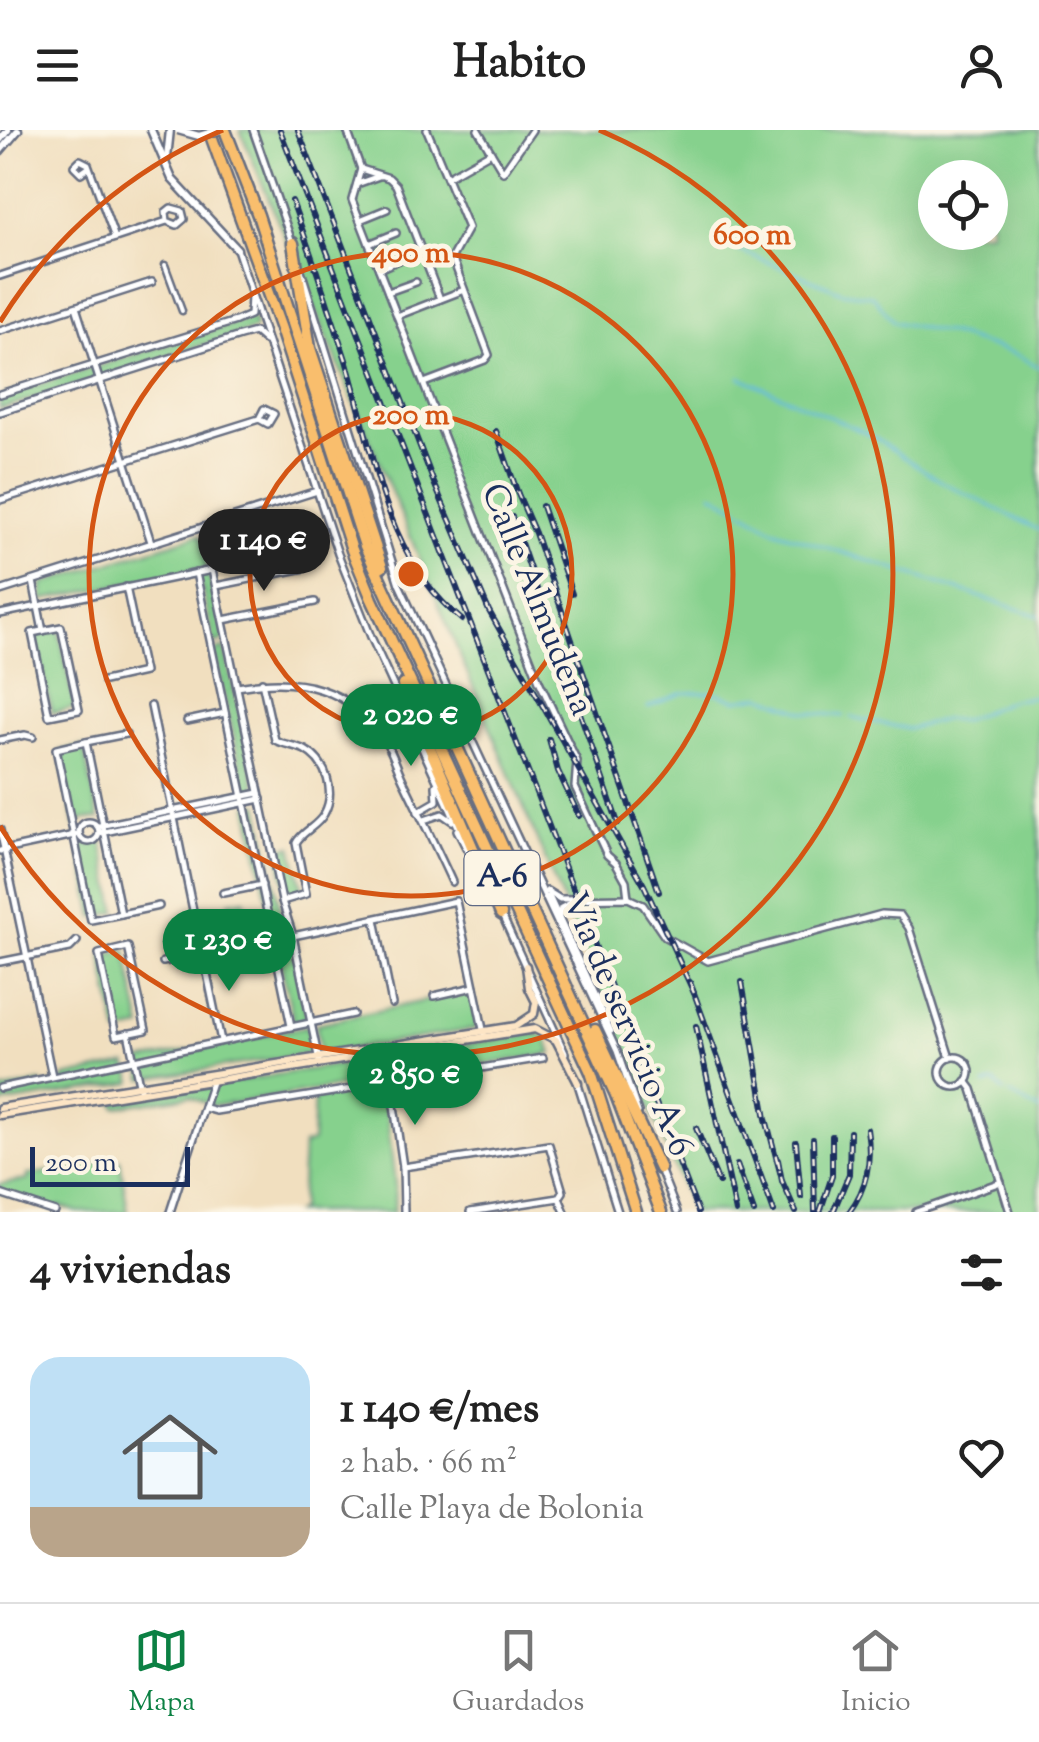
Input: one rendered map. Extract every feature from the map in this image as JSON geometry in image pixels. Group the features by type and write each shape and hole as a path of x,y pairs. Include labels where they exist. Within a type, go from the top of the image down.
{"highway":[{"name":"A-6","path":"209,130 282,329 352,550 591,1072 636,1212"},
{"name":"A-6","path":"222,130 264,233 365,546 430,694 551,948 616,1095 661,1212"},
{"path":"293,243 310,348 374,546 424,664 430,694"},
{"path":"352,550 367,605 501,914"},
{"path":"551,948 570,975 660,1169"}],"main road":[{"path":"484,1034 516,1026 534,1014 536,1002 526,966"},
{"path":"0,1112 535,1029 556,1040 578,1083"}],"street":[{"path":"0,140 8,130"},
{"path":"0,151 18,130"},
{"name":"Vía de servicio A-6","path":"151,130 179,188 237,249 316,491 371,637 578,1083 618,1212"},
{"path":"169,172 170,130"},
{"path":"178,130 199,136 222,130"},
{"name":"Vía de servicio A-6","path":"252,130 293,243 399,584 617,1051 677,1212"},
{"path":"346,130 362,169 355,185"},
{"path":"424,383 485,360 488,351 452,257 468,228 427,130"},
{"path":"478,130 502,172 532,130"},
{"path":"448,177 491,152"},
{"path":"88,168 115,239"},
{"path":"362,169 382,175 396,185 440,299"},
{"path":"355,185 370,176 382,175"},
{"name":"Calle Almudena","path":"355,185 352,200 378,268 539,681 577,761 575,787 607,855 626,881 628,898 642,905 664,937 708,961 882,914 900,915 910,928 950,1058"},
{"path":"360,220 387,208"},
{"path":"0,276 167,222"},
{"path":"369,244 396,233"},
{"path":"378,268 406,258"},
{"path":"165,265 182,312"},
{"path":"0,330 152,282"},
{"path":"388,292 416,282"},
{"path":"0,394 250,315 250,283"},
{"path":"397,316 465,290"},
{"path":"76,307 152,542"},
{"path":"229,323 228,332 234,338"},
{"path":"216,327 223,333 222,342"},
{"path":"0,412 255,332 262,335 272,352"},
{"path":"0,500 259,419"},
{"path":"0,591 316,491"},
{"path":"204,526 319,1060"},
{"path":"216,586 305,568"},
{"path":"0,614 212,570"},
{"path":"196,573 291,1026"},
{"path":"32,580 43,631"},
{"path":"104,681 144,672 126,588"},
{"path":"223,620 315,602"},
{"path":"61,627 79,710 49,716 32,633 43,631 61,627"},
{"path":"211,647 228,644"},
{"path":"262,682 275,740 314,756 323,768 330,792 324,814 317,824 298,836 296,843 306,894 282,901"},
{"path":"236,687 298,682 324,689 350,704 386,743 452,882"},
{"path":"151,706 196,924"},
{"path":"187,721 225,713"},
{"path":"415,732 438,792 438,801 418,812"},
{"path":"126,734 56,749 92,920 160,906"},
{"path":"0,740 34,737"},
{"path":"86,742 101,829 122,914"},
{"path":"2,851 77,835 91,842 101,829 260,796"},
{"path":"424,820 434,814 450,818 480,874"},
{"path":"77,835 84,823 94,822 101,829"},
{"path":"0,830 52,1076"},
{"path":"522,850 559,917 608,1022 617,1051"},
{"path":"223,893 262,885"},
{"path":"546,892 560,899 628,898"},
{"path":"559,917 568,903 581,900"},
{"path":"293,936 456,902 484,1034"},
{"path":"375,919 392,1004"},
{"path":"271,929 288,925"},
{"path":"0,962 70,948 77,941"},
{"path":"163,962 238,947"},
{"path":"128,948 146,1030 128,1034 116,1036 99,954 128,948"},
{"path":"203,954 221,1042"},
{"path":"434,996 474,987"},
{"path":"0,1088 353,1014"},
{"path":"128,1034 140,1089"},
{"path":"386,1050 404,1167 404,1212"},
{"path":"204,1108 216,1111 543,1058"},
{"path":"966,1081 954,1087 942,1081 940,1068 950,1058 960,1058 967,1064 966,1081 1010,1212"},
{"path":"170,1212 212,1078"},
{"path":"404,1167 550,1145 564,1192 560,1198 470,1212"},
{"path":"916,1212 1001,1182"},
{"path":"0,1194 55,1212"},
{"path":"560,1198 565,1212"}],"green space":[{"path":"240,130 1039,130 1039,1212 693,1212"},
{"path":"250,319 255,321 254,329 0,409 0,397"},
{"path":"198,535 202,538 207,568 43,600 42,584"},
{"path":"208,573 225,640 215,644 199,576"},
{"path":"59,630 75,708 52,713 35,635"},
{"path":"224,647 256,788 247,793 214,652"},
{"path":"83,746 99,819 85,819 75,825 60,751"},
{"path":"259,804 283,924 272,924 248,806"},
{"path":"101,839 117,912 94,917 80,844 93,845"},
{"path":"292,846 303,891 287,895 278,850"},
{"path":"244,899 247,912 263,909 266,924 235,931 229,902"},
{"path":"287,928 307,1018 294,1023 274,933"},
{"path":"126,950 142,1028 118,1033 102,956"},
{"path":"471,991 478,1020 475,1029 327,1053 320,1050 316,1024"},
{"path":"307,1026 313,1053 143,1079 140,1061"},
{"path":"534,1033 546,1037 552,1054 213,1106 190,1096 116,1107 114,1101"},
{"path":"127,1064 133,1081 130,1083 0,1104 0,1091 41,1082 42,1086"},
{"path":"370,1089 385,1100 395,1183 394,1212 296,1212 300,1209 303,1145 312,1142 314,1098"},
{"path":"120,1160 128,1212 78,1212 59,1206 55,1209 0,1192 0,1184 28,1180 28,1175"}],"waterway":[{"path":"721,243 842,292 873,296 894,322 952,334 1015,354 1039,367"},
{"path":"740,377 870,435 944,483 1039,530"},
{"path":"712,493 776,531 1039,616"},
{"path":"648,707 682,693 714,692 736,700 761,696 804,712 844,716"},
{"path":"851,717 908,729 947,719 963,721 1012,700 1039,697"},
{"path":"985,1085 994,1082 1005,1092"},
{"path":"1010,1094 1039,1110"}],"railway":[{"path":"280,130 698,1212"},
{"path":"298,130 434,483 489,611 644,885 694,993"},
{"path":"292,201 346,360 374,466 398,534 435,594 462,620"},
{"path":"496,431 659,892"},
{"path":"542,506 572,594"},
{"path":"512,517 618,823"},
{"path":"549,739 558,771 579,816"},
{"path":"690,982 774,1212"},
{"path":"742,982 766,1119 780,1172"},
{"path":"696,1026 736,1212"},
{"path":"696,1128 719,1183"},
{"path":"849,1212 867,1173 867,1129"},
{"path":"833,1212 849,1174 850,1132"},
{"path":"820,1212 832,1176 832,1136"},
{"path":"813,1139 815,1212"},
{"path":"796,1142 801,1197"},
{"path":"778,1160 782,1181 796,1212"},
{"path":"737,1165 754,1212"}]}
